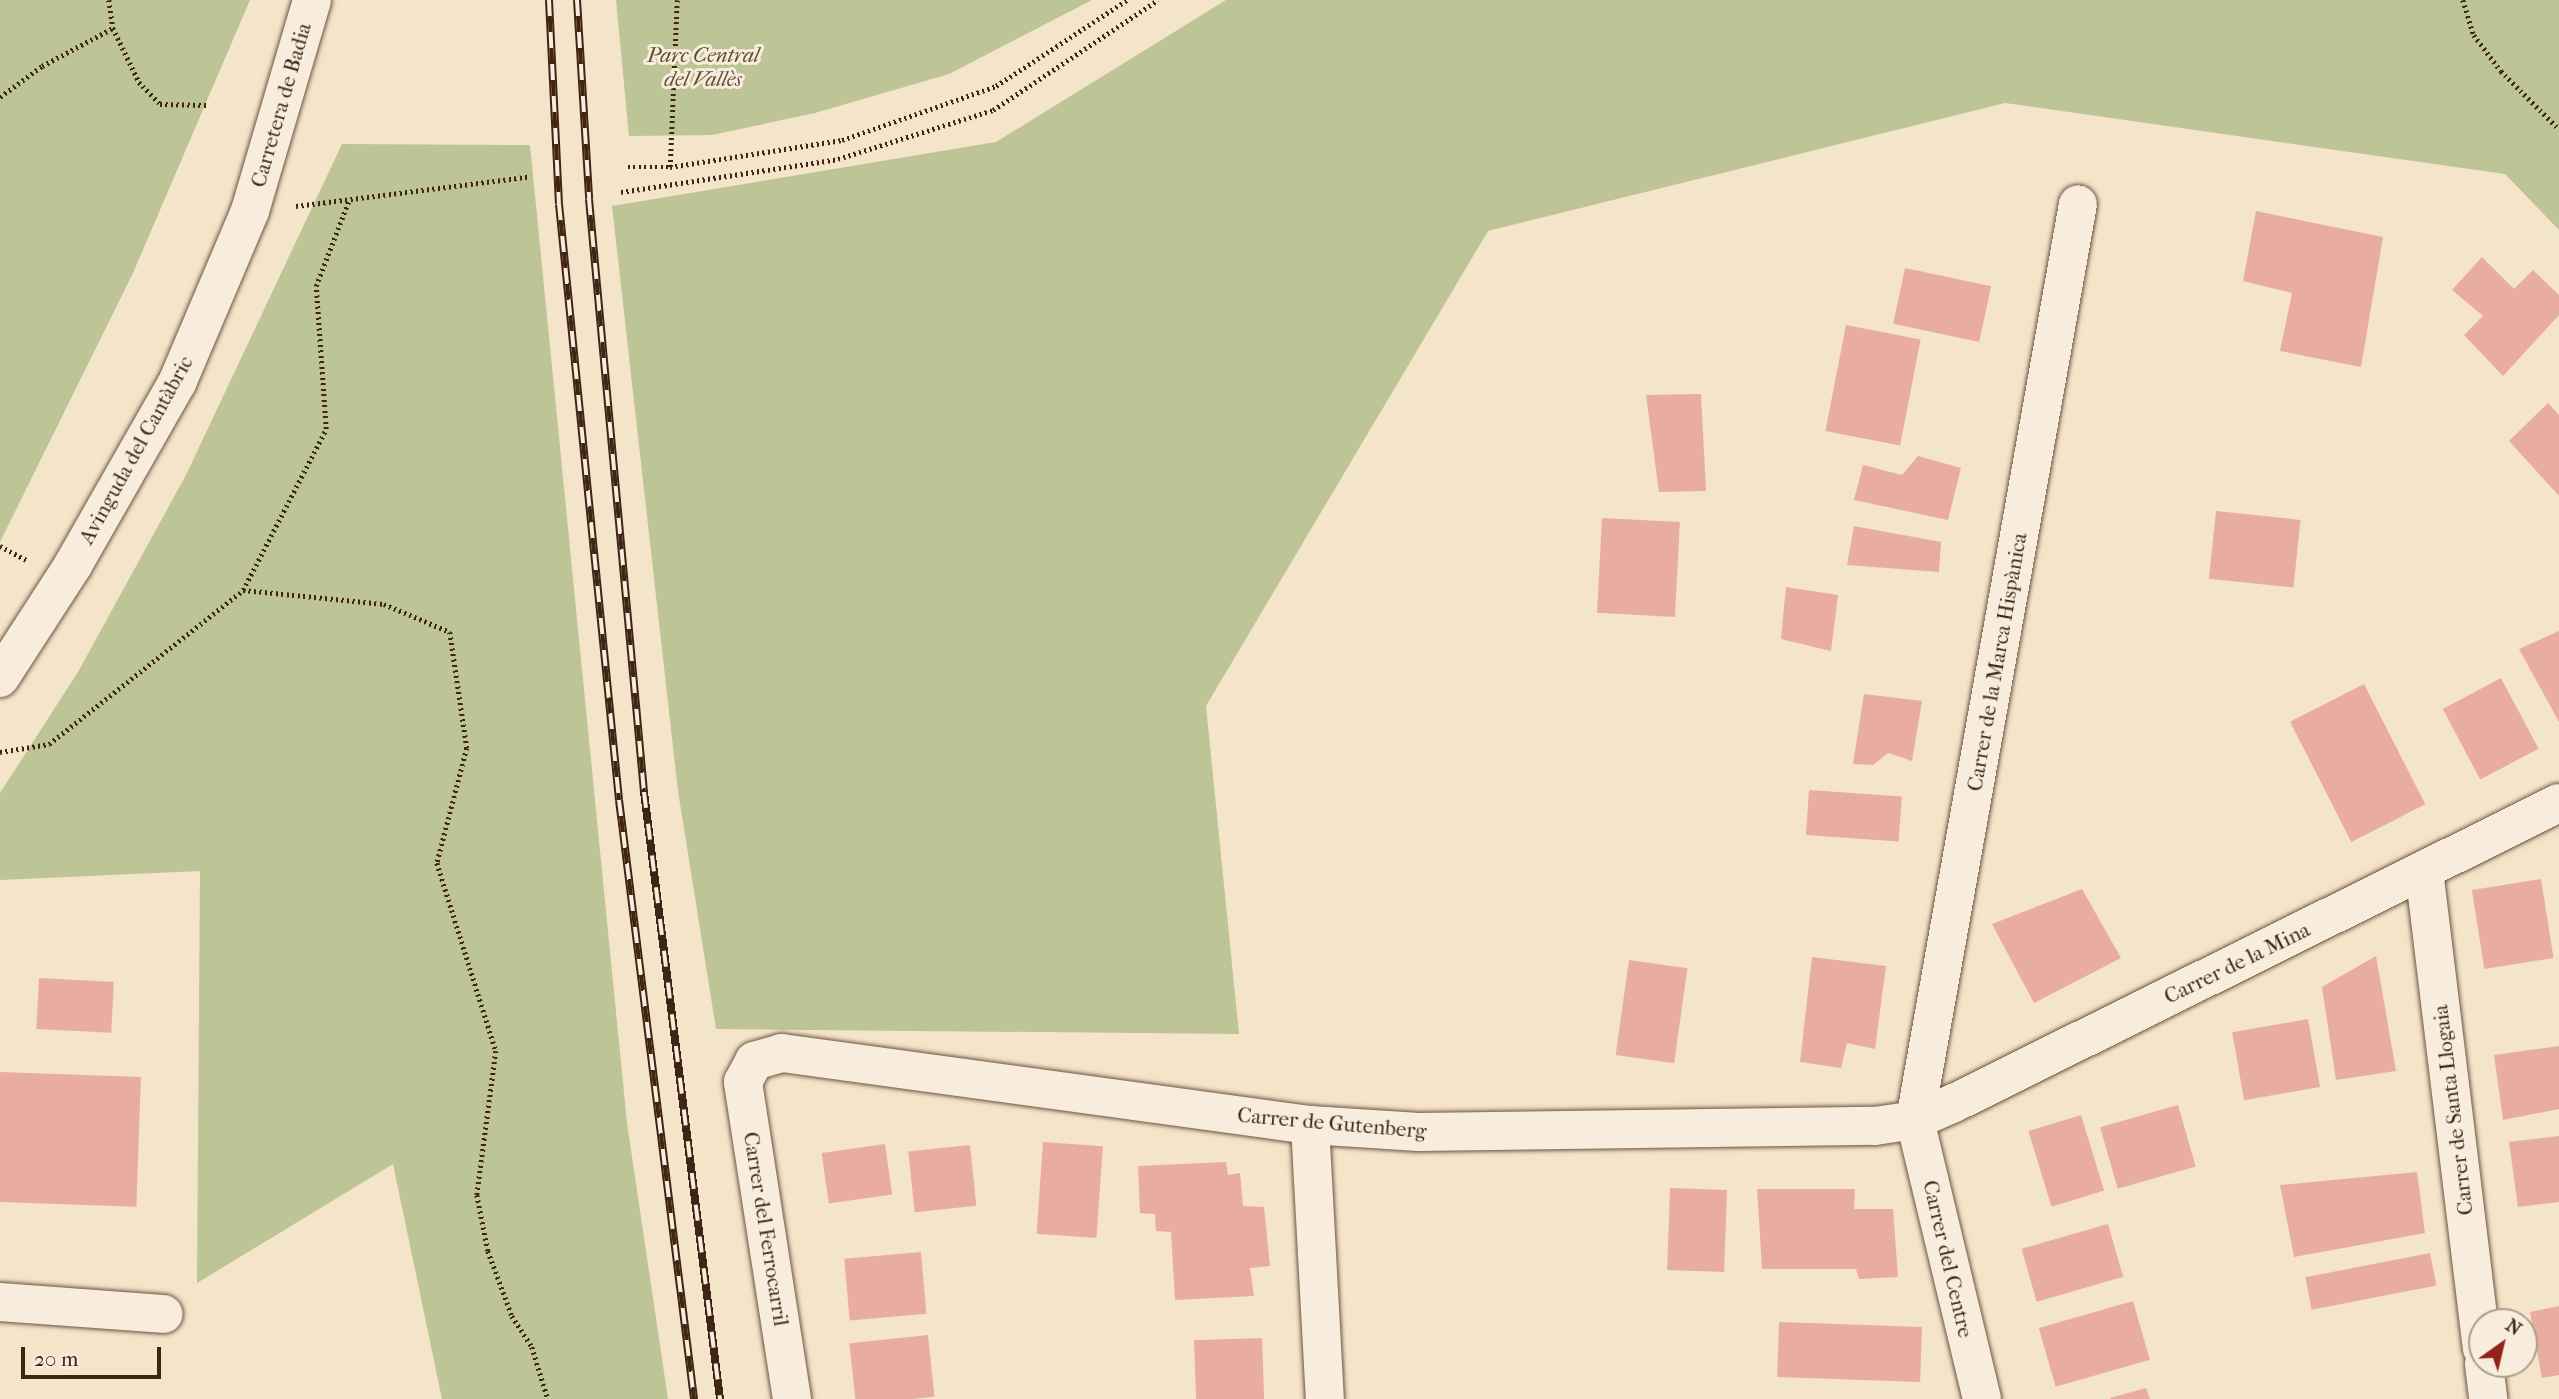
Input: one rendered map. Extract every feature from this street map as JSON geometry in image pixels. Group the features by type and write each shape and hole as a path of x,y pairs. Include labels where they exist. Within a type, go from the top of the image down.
{"street":[{"name":"Carretera de Badia","path":"250,211 312,0"},
{"name":"Carrer de la Marca Hispànica","path":"1915,1120 2078,204"},
{"name":"Avinguda del Cantàbric","path":"0,678 74,565 177,383 250,211"},
{"name":"Carrer de la Mina","path":"1915,1120 2559,803"},
{"name":"Carrer de Santa Llogaia","path":"2424,870 2477,1308"},
{"name":"Carrer de Gutenberg","path":"754,1061 782,1054 1310,1125 1419,1132 1875,1126 1915,1120"},
{"name":"Carrer del Ferrocarril","path":"754,1061 743,1082 792,1399"},
{"name":"Carrer del Centre","path":"1915,1120 1982,1399"},
{"path":"1310,1125 1325,1399"},
{"path":"0,1302 164,1314"},
{"path":"2486,1378 2488,1399"}],"path":[{"path":"109,0 113,28 139,82 160,104 206,105"},
{"path":"670,167 677,0"},
{"path":"628,167 670,167 842,140 996,86 1127,0"},
{"path":"621,192 838,159 993,110 1158,0"},
{"path":"2463,0 2481,44 2559,130"},
{"path":"0,97 42,66 113,28"},
{"path":"250,211 527,177"},
{"path":"0,752 50,744 243,590 326,429 316,286 349,200"},
{"path":"243,590 384,604 450,632 467,748 437,863 496,1051 477,1195 488,1251 512,1316 532,1348 548,1399"}],"green space":[{"path":"0,0 250,0 133,273 0,542"},
{"name":"Parc Central del Vallès","path":"616,0 1092,0 949,74 815,113 712,135 629,136"},
{"path":"1226,0 2559,0 2559,230 2505,174 2005,103 1488,231 1206,706 1239,1034 716,1029 678,791 612,206 996,142"},
{"path":"342,144 530,145 627,1123 668,1399 442,1399 393,1164 197,1283 200,871 0,880 0,793 78,672 186,475"}],"building":[{"path":"2256,211 2383,237 2361,367 2280,351 2292,293 2243,281"},
{"path":"2482,257 2514,289 2533,270 2559,295 2559,315 2503,376 2464,335 2483,316 2452,290"},
{"path":"1905,268 1991,286 1979,342 1893,324"},
{"path":"1846,325 1921,340 1900,446 1825,431"},
{"path":"1701,394 1706,491 1659,492 1646,395"},
{"path":"2548,403 2559,415 2559,496 2509,441"},
{"path":"1918,456 1961,468 1948,520 1854,500 1863,465 1902,475"},
{"path":"2216,511 2301,520 2293,588 2209,579"},
{"path":"1602,518 1680,522 1675,617 1597,613"},
{"path":"1854,526 1941,542 1939,572 1847,565"},
{"path":"1786,587 1838,595 1831,651 1781,639"},
{"path":"2559,631 2559,722 2519,649"},
{"path":"2501,678 2539,749 2480,780 2443,709"},
{"path":"2364,684 2425,804 2351,842 2290,722"},
{"path":"1864,694 1922,701 1912,761 1888,753 1873,765 1853,764"},
{"path":"1809,790 1902,796 1899,841 1806,835"},
{"path":"2541,879 2554,958 2484,969 2472,890"},
{"path":"2082,889 2121,958 2034,1003 1992,924"},
{"path":"2376,956 2396,1071 2336,1080 2322,987"},
{"path":"1812,957 1886,966 1875,1049 1847,1043 1841,1068 1800,1062"},
{"path":"1629,960 1687,968 1674,1063 1616,1055"},
{"path":"39,978 114,982 111,1033 36,1029"},
{"path":"2308,1019 2320,1087 2244,1100 2232,1032"},
{"path":"2559,1046 2559,1109 2503,1120 2494,1055"},
{"path":"0,1072 141,1077 136,1207 0,1202"},
{"path":"2178,1105 2196,1167 2118,1189 2100,1127"},
{"path":"2081,1115 2104,1191 2052,1207 2028,1131"},
{"path":"2559,1136 2559,1202 2518,1207 2509,1142"},
{"path":"1043,1142 1103,1146 1096,1238 1037,1234"},
{"path":"885,1144 892,1195 829,1203 822,1153"},
{"path":"970,1145 976,1206 915,1212 908,1151"},
{"path":"1226,1162 1228,1175 1240,1173 1243,1206 1264,1207 1270,1266 1250,1268 1254,1296 1175,1300 1171,1232 1156,1231 1155,1214 1140,1213 1138,1166"},
{"path":"2417,1172 2425,1233 2294,1257 2280,1185"},
{"path":"1670,1188 1727,1190 1724,1272 1667,1270"},
{"path":"1757,1189 1855,1189 1854,1209 1893,1209 1898,1277 1859,1279 1856,1269 1762,1269"},
{"path":"2108,1224 2123,1277 2037,1302 2021,1249"},
{"path":"921,1252 926,1314 850,1320 844,1259"},
{"path":"2430,1253 2436,1285 2312,1310 2305,1277"},
{"path":"2133,1301 2150,1360 2056,1387 2039,1328"},
{"path":"2559,1306 2559,1375 2542,1378 2538,1356 2538,1310"},
{"path":"1779,1322 1922,1327 1920,1382 1777,1377"},
{"path":"928,1335 934,1397 855,1399 849,1343"},
{"path":"1262,1338 1264,1399 1196,1399 1194,1340"},
{"path":"2146,1388 2150,1399 2110,1399 2110,1398"}],"railway":[{"path":"549,0 559,204 619,800 694,1399"},
{"path":"577,0 589,199 644,792 720,1399"}]}
